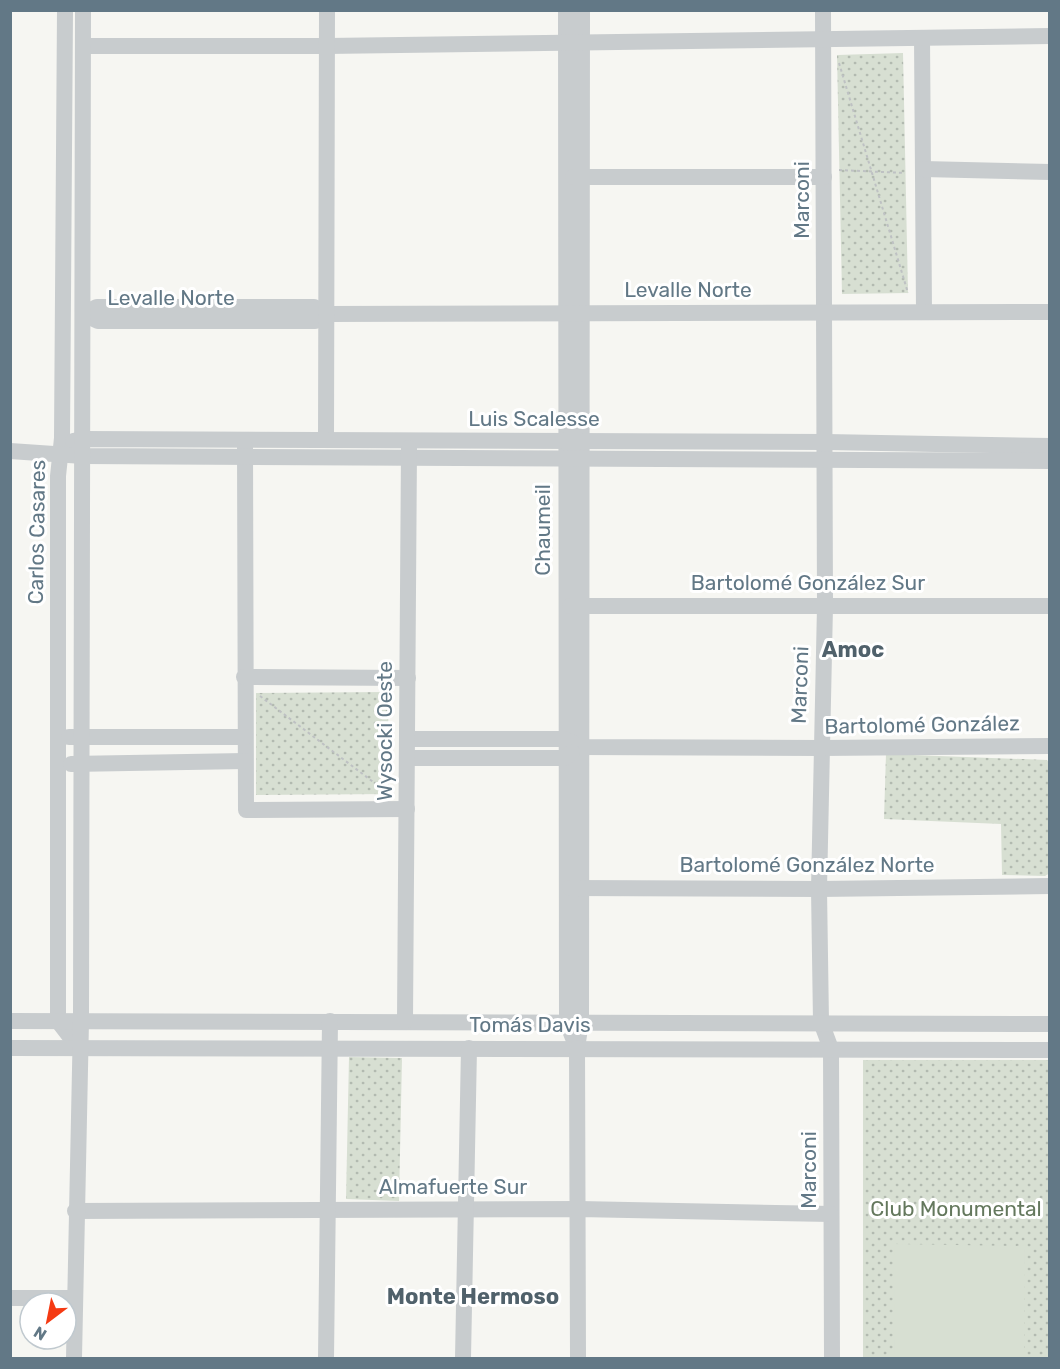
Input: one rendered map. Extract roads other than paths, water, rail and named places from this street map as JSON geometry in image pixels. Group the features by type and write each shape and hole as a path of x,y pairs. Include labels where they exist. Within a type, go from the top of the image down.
{"street":[{"name":"Carlos Casares","path":"58,1021 58,476 61,449 65,10"},
{"path":"74,1291 78,1047 81,1021 83,10"},
{"path":"326,440 327,10"},
{"name":"Chaumeil","path":"566,10 574,41 572,743 574,1023 579,1209 578,1359"},
{"name":"Chaumeil","path":"574,41 582,10"},
{"name":"Marconi","path":"823,10 832,174 825,312 825,606 819,889 821,1022 831,1049 832,1359"},
{"path":"83,46 327,46 1050,36"},
{"path":"922,38 924,312"},
{"path":"923,169 1050,172"},
{"path":"574,177 832,174"},
{"name":"Levalle Norte","path":"82,314 97,307 314,307 326,314 1050,312"},
{"name":"Luis Scalesse","path":"245,448 326,440 409,449"},
{"name":"Luis Scalesse","path":"574,450 826,441 1050,446"},
{"name":"Luis Scalesse","path":"15,451 83,447 574,450 826,459 1050,461"},
{"path":"245,448 246,810 407,809"},
{"name":"Wysocki Oeste","path":"405,1021 409,449"},
{"name":"Bartolomé González Sur","path":"574,606 1050,606"},
{"path":"244,677 408,678"},
{"path":"58,736 245,737"},
{"name":"Bartolomé González","path":"408,739 821,748 1050,746"},
{"name":"Chaumeil","path":"572,743 565,758 574,888"},
{"path":"407,758 565,758"},
{"path":"58,765 245,761"},
{"name":"Bartolomé González Norte","path":"574,888 819,889 1050,886"},
{"name":"Tomás Davis","path":"10,1021 1050,1024"},
{"path":"58,1021 78,1047"},
{"path":"326,1359 332,1047 330,1021"},
{"name":"Tomás Davis","path":"10,1048 1050,1050"},
{"path":"463,1359 469,1048"},
{"name":"Almafuerte Sur","path":"75,1211 579,1209 831,1215"}],"district":[{"name":"Amoc","path":"853,649"},
{"name":"Monte Hermoso","path":"473,1296"}],"park label":[{"name":"Club Monumental","path":"956,1209"}]}
